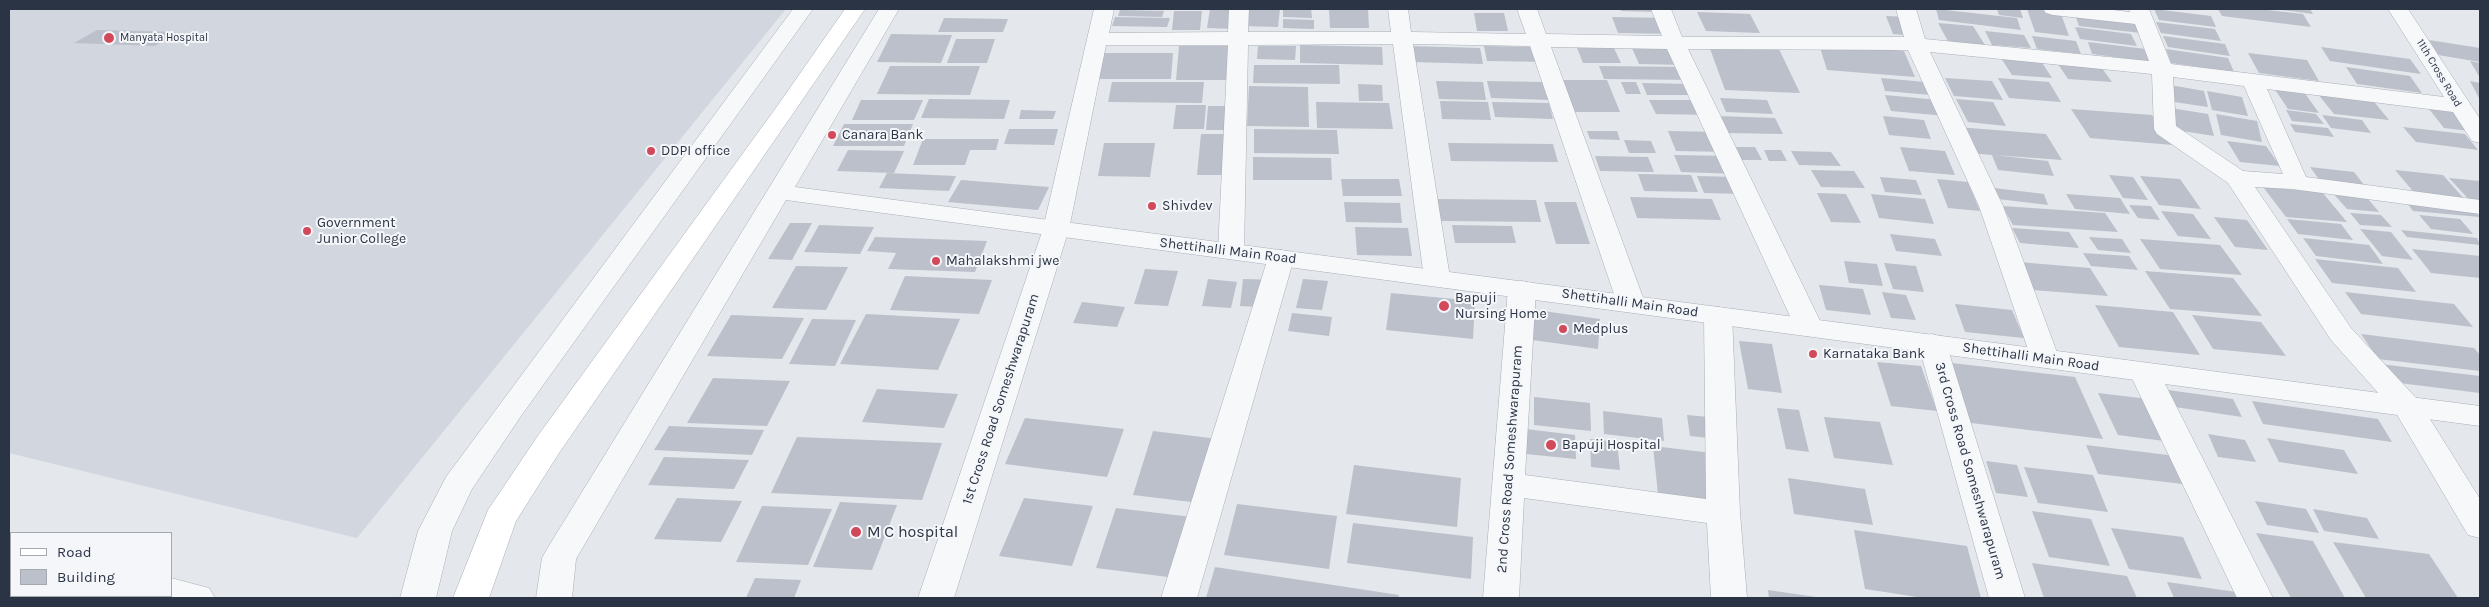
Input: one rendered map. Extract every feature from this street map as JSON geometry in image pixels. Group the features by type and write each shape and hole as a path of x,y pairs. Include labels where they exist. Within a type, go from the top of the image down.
{"main road":[{"path":"471,598 500,519 542,453 786,110 855,9"}],"street":[{"path":"418,598 435,530 457,485 510,409 803,9"},
{"path":"554,598 559,558 890,9"},
{"name":"1st Cross Road Someshwarapuram","path":"936,598 1056,229 1104,9"},
{"path":"1232,251 1240,9"},
{"path":"1398,9 1437,278"},
{"path":"1527,9 1536,40 1631,303"},
{"path":"1662,9 1674,42 1809,327"},
{"path":"1906,9 1916,44 1991,206 2045,358"},
{"path":"2053,9 2142,14 2162,69 2164,129 2237,178 2341,334 2407,407 2480,526"},
{"name":"11th Cross Road","path":"2398,9 2480,136"},
{"path":"1098,39 1402,38 1674,42 1894,42 2162,69 2459,106"},
{"path":"2252,80 2295,175 2292,182"},
{"path":"2237,178 2292,182 2480,207"},
{"name":"Shettihalli Main Road","path":"779,192 2480,416"},
{"path":"1178,598 1282,258"},
{"name":"2nd Cross Road Someshwarapuram","path":"1501,598 1522,289"},
{"path":"1718,315 1723,513 1729,598"},
{"name":"3rd Cross Road Someshwarapuram","path":"1932,343 2008,598"},
{"path":"2144,372 2255,598"},
{"path":"1509,484 1723,513"},
{"path":"172,591 197,598"}],"shaded area":[{"name":"Government Junior College","path":"9,9 786,9 357,538 9,453"}],"building":[{"path":"1210,9 1241,9 1238,29 1207,28"},
{"path":"1245,9 1280,9 1278,27 1243,26"},
{"path":"1283,9 1311,9 1312,18 1283,17"},
{"path":"1329,9 1368,9 1369,28 1330,28"},
{"path":"1620,9 1654,9 1656,12 1621,11"},
{"path":"1936,9 2017,18 2021,30 1939,20"},
{"path":"1997,9 2020,9 2023,18 1999,15"},
{"path":"2027,9 2060,11 2069,36 2035,32"},
{"path":"2154,9 2211,16 2216,27 2159,20"},
{"path":"2218,9 2259,9 2303,14 2311,27 2222,16"},
{"path":"2310,9 2313,14 2282,10"},
{"path":"1120,10 1164,11 1162,17 1118,16"},
{"path":"1174,11 1202,11 1200,30 1172,30"},
{"path":"1697,12 1750,14 1760,33 1706,31"},
{"path":"1474,13 1504,13 1508,31 1477,31"},
{"path":"2075,15 2136,22 2141,33 2079,26"},
{"path":"1886,16 1907,17 1915,36 1893,34"},
{"path":"1115,17 1170,18 1167,27 1112,26"},
{"path":"1612,17 1666,18 1673,34 1618,33"},
{"path":"944,18 1008,19 1003,32 938,32"},
{"path":"1283,19 1314,20 1314,29 1283,28"},
{"path":"2156,22 2215,29 2221,41 2161,33"},
{"path":"1938,23 1973,26 1985,45 1949,43"},
{"path":"2075,27 2131,34 2137,46 2080,39"},
{"path":"97,30 176,32 155,46 74,43"},
{"path":"1985,31 2024,35 2031,48 1992,45"},
{"path":"891,34 952,35 941,63 877,62"},
{"path":"2032,36 2076,41 2081,54 2037,49"},
{"path":"2163,36 2225,44 2230,56 2168,47"},
{"path":"956,39 995,39 987,63 947,63"},
{"path":"2429,40 2480,48 2480,62 2438,55"},
{"path":"2088,42 2146,49 2152,62 2092,54"},
{"path":"1819,44 1904,51 1915,77 1827,70"},
{"path":"1300,45 1382,47 1383,65 1300,63"},
{"path":"1179,46 1235,46 1235,80 1176,80"},
{"path":"1258,46 1296,46 1295,60 1257,59"},
{"path":"1409,46 1480,48 1483,64 1411,62"},
{"path":"1484,46 1544,47 1548,62 1487,61"},
{"path":"1709,46 1779,49 1800,93 1725,90"},
{"path":"2321,47 2410,59 2421,74 2330,61"},
{"path":"1577,48 1614,48 1621,63 1583,63"},
{"path":"1632,48 1678,48 1686,65 1639,64"},
{"path":"2166,49 2228,58 2234,72 2171,63"},
{"path":"1099,53 1173,53 1171,79 1094,79"},
{"path":"2248,53 2307,60 2319,81 2259,73"},
{"path":"2001,58 2041,61 2052,78 2012,75"},
{"path":"2470,61 2480,63 2480,78"},
{"path":"2058,64 2101,67 2112,82 2068,79"},
{"path":"1254,65 1339,65 1340,84 1253,83"},
{"path":"890,66 980,66 970,95 877,94"},
{"path":"1599,66 1689,67 1696,80 1604,79"},
{"path":"2346,67 2410,76 2422,93 2357,84"},
{"path":"1881,78 1936,83 1942,96 1885,91"},
{"path":"1945,78 1992,81 2003,100 1954,96"},
{"path":"1998,78 2049,82 2061,102 2009,98"},
{"path":"1559,80 1607,80 1620,112 1570,112"},
{"path":"1436,81 1483,82 1486,100 1439,99"},
{"path":"1487,81 1545,82 1550,100 1491,98"},
{"path":"2470,81 2480,83 2480,100"},
{"path":"1112,82 1204,82 1202,103 1108,102"},
{"path":"1621,82 1636,82 1641,94 1626,94"},
{"path":"1642,83 1691,84 1697,95 1647,95"},
{"path":"1358,84 1382,85 1383,101 1359,101"},
{"path":"2170,85 2204,91 2208,107 2174,102"},
{"path":"1249,86 1308,87 1309,127 1247,126"},
{"path":"2274,88 2304,92 2319,113 2288,109"},
{"path":"2207,91 2242,97 2248,116 2212,110"},
{"path":"2317,93 2371,98 2389,120 2334,114"},
{"path":"1885,95 1939,100 1946,116 1891,111"},
{"path":"1720,98 1767,100 1773,114 1726,112"},
{"path":"929,99 1010,100 1004,119 921,118"},
{"path":"1956,99 1993,102 2006,126 1968,122"},
{"path":"861,100 923,100 914,120 852,120"},
{"path":"1649,100 1705,100 1713,115 1656,114"},
{"path":"1440,101 1488,102 1491,120 1442,119"},
{"path":"1316,102 1389,103 1393,129 1317,128"},
{"path":"1492,102 1549,103 1553,119 1495,117"},
{"path":"1176,105 1206,105 1204,129 1173,129"},
{"path":"1208,106 1243,106 1242,130 1206,130"},
{"path":"2171,108 2208,114 2214,136 2176,130"},
{"path":"2071,109 2152,115 2173,145 2090,138"},
{"path":"2429,109 2454,112 2470,131 2444,128"},
{"path":"1021,110 1056,111 1053,119 1019,119"},
{"path":"2286,110 2316,114 2324,124 2292,121"},
{"path":"2216,114 2257,121 2262,142 2221,135"},
{"path":"2322,115 2362,120 2371,133 2331,128"},
{"path":"1718,116 1775,118 1783,134 1725,133"},
{"path":"1883,116 1924,120 1931,139 1889,135"},
{"path":"844,124 913,124 904,146 833,146"},
{"path":"2290,124 2328,128 2334,137 2295,132"},
{"path":"1957,127 2046,134 2062,160 1994,155 2048,161 2054,176 1998,170 1992,155 1970,153"},
{"path":"2403,127 2465,134 2478,150 2416,142"},
{"path":"1009,129 1058,129 1054,145 1004,144"},
{"path":"1254,129 1337,130 1339,154 1254,153"},
{"path":"1587,131 1617,131 1620,140 1590,139"},
{"path":"1668,131 1719,132 1729,152 1676,151"},
{"path":"1201,134 1244,134 1243,175 1197,175"},
{"path":"923,139 999,139 996,150 970,150 965,165 913,165"},
{"path":"1624,140 1651,141 1656,153 1629,153"},
{"path":"2227,141 2266,146 2280,166 2240,162"},
{"path":"1104,143 1155,143 1150,177 1098,176"},
{"path":"1448,143 1553,144 1558,162 1451,161"},
{"path":"1732,147 1755,147 1762,160 1738,160"},
{"path":"1900,147 1945,151 1955,175 1909,171"},
{"path":"848,150 904,151 894,173 837,171"},
{"path":"1764,150 1781,150 1787,161 1769,161"},
{"path":"1791,151 1831,152 1841,166 1799,165"},
{"path":"1674,155 1728,156 1736,174 1681,172"},
{"path":"1595,156 1648,157 1654,172 1600,171"},
{"path":"1253,157 1331,158 1332,180 1253,180"},
{"path":"2310,167 2354,172 2368,190 2323,185"},
{"path":"1811,170 1854,171 1865,188 1821,187"},
{"path":"2395,170 2443,175 2467,202 2417,196"},
{"path":"887,173 956,176 949,191 879,188"},
{"path":"1638,174 1691,175 1698,192 1644,191"},
{"path":"2109,175 2133,177 2148,200 2123,198"},
{"path":"1697,176 1736,177 1743,194 1704,193"},
{"path":"2140,176 2180,179 2201,209 2159,205"},
{"path":"1880,177 1916,180 1922,195 1885,192"},
{"path":"2449,178 2480,181 2480,204 2472,203"},
{"path":"1341,179 1399,179 1402,196 1343,196"},
{"path":"1937,179 1968,182 1980,211 1948,208"},
{"path":"961,180 1049,187 1038,210 948,202"},
{"path":"1986,187 2044,194 2048,205 1990,198"},
{"path":"2263,187 2322,192 2347,222 2286,217"},
{"path":"2331,191 2363,193 2379,212 2347,209"},
{"path":"1817,193 1846,194 1861,223 1831,222"},
{"path":"1871,194 1925,199 1934,224 1879,218"},
{"path":"2066,194 2120,198 2130,214 2075,209"},
{"path":"1630,197 1712,199 1721,220 1637,218"},
{"path":"1437,199 1536,200 1541,222 1441,221"},
{"path":"2404,199 2470,205 2480,217 2413,211"},
{"path":"1344,202 1400,203 1402,223 1346,222"},
{"path":"1544,202 1576,202 1590,244 1556,244"},
{"path":"2129,205 2151,206 2160,220 2138,218"},
{"path":"2002,206 2105,213 2118,232 2013,225"},
{"path":"2161,211 2193,214 2211,239 2178,236"},
{"path":"2350,213 2381,215 2392,227 2360,225"},
{"path":"2419,215 2460,219 2473,234 2431,229"},
{"path":"2214,217 2247,220 2268,250 2235,247"},
{"path":"2287,219 2341,224 2353,240 2298,234"},
{"path":"790,223 812,223 792,260 768,259"},
{"path":"819,225 874,227 860,254 804,252"},
{"path":"1452,225 1512,226 1516,243 1455,243"},
{"path":"1355,227 1408,228 1412,256 1357,255"},
{"path":"2012,228 2069,232 2079,248 2020,243"},
{"path":"2360,229 2391,232 2413,260 2382,256"},
{"path":"2401,230 2477,238 2480,245 2407,237"},
{"path":"1890,234 1935,239 1942,256 1896,251"},
{"name":"Mahalakshmi jwe","path":"875,237 987,241 975,272 888,269 896,253 867,251"},
{"path":"2089,237 2122,239 2131,253 2098,250"},
{"path":"2303,238 2369,245 2383,264 2316,256"},
{"path":"2140,239 2220,245 2242,275 2160,269"},
{"path":"2412,249 2480,256 2480,278 2431,273"},
{"path":"2083,253 2129,256 2138,270 2091,266"},
{"path":"2315,259 2398,268 2416,292 2332,283"},
{"path":"1844,261 1877,264 1883,286 1849,283"},
{"path":"2018,262 2090,268 2108,296 2033,290"},
{"path":"1884,263 1916,266 1924,292 1893,289"},
{"path":"796,266 848,267 826,310 772,308"},
{"path":"1145,269 1178,271 1168,306 1134,304"},
{"path":"2145,271 2233,278 2262,316 2170,309"},
{"path":"905,276 992,280 979,314 890,310"},
{"path":"1208,279 1237,282 1231,308 1202,306"},
{"path":"1243,279 1282,280 1280,308 1240,306"},
{"path":"1303,279 1328,281 1322,310 1296,308"},
{"path":"1819,285 1863,289 1871,315 1826,310"},
{"path":"1882,292 1906,295 1916,320 1891,318"},
{"path":"2345,292 2454,304 2473,327 2361,314"},
{"path":"1391,293 1475,301 1473,339 1386,330"},
{"path":"1082,302 1125,307 1117,327 1073,323"},
{"path":"1955,304 2012,310 2024,338 1965,332"},
{"path":"2095,305 2173,312 2200,355 2119,347"},
{"name":"Medplus","path":"1529,309 1600,319 1598,349 1525,339"},
{"path":"1292,313 1332,317 1329,336 1288,331"},
{"path":"866,314 960,319 938,370 840,364"},
{"path":"731,315 804,318 782,359 707,356"},
{"path":"2192,315 2261,322 2286,356 2213,349"},
{"path":"812,319 856,320 835,366 789,364"},
{"path":"2361,334 2474,348 2480,355 2480,371 2378,359"},
{"path":"1739,341 1772,344 1782,393 1748,389"},
{"path":"1877,362 1921,366 1937,411 1891,406"},
{"path":"1943,362 2075,377 2103,439 1963,422"},
{"path":"2363,362 2480,376 2480,393 2375,380"},
{"path":"713,378 790,381 767,426 687,423"},
{"path":"877,389 958,394 944,428 862,422"},
{"path":"2168,390 2233,399 2242,417 2175,407"},
{"path":"2098,393 2165,401 2187,444 2118,435"},
{"path":"1534,397 1590,403 1591,431 1534,425"},
{"path":"2252,401 2378,419 2392,442 2263,424"},
{"path":"1777,408 1799,410 1809,452 1786,449"},
{"path":"1603,411 1662,418 1664,441 1604,434"},
{"path":"1687,415 1731,419 1735,441 1690,436"},
{"path":"1824,417 1880,422 1893,465 1834,458"},
{"path":"1025,418 1124,429 1107,477 1005,464"},
{"path":"669,426 764,430 752,455 654,450"},
{"path":"1526,429 1575,435 1576,459 1526,454"},
{"path":"1153,431 1218,439 1200,503 1133,495"},
{"path":"2208,434 2245,440 2256,462 2218,457"},
{"path":"797,437 942,443 922,500 771,493"},
{"path":"2267,438 2344,450 2358,474 2279,462"},
{"path":"1590,439 1617,442 1620,470 1591,467"},
{"path":"2086,445 2176,456 2191,485 2098,474"},
{"path":"1653,446 1712,453 1720,511 1659,504"},
{"path":"664,457 749,460 734,489 648,485"},
{"path":"1986,461 2017,465 2028,497 1996,493"},
{"path":"1354,465 1461,478 1457,527 1346,514"},
{"path":"2024,467 2093,475 2108,512 2038,503"},
{"path":"1788,478 1865,489 1873,525 1794,514"},
{"path":"677,498 742,501 721,542 654,539"},
{"path":"1024,498 1093,506 1072,566 999,556"},
{"path":"2255,501 2306,509 2319,533 2267,525"},
{"path":"840,502 897,505 872,570 813,567"},
{"path":"1237,504 1337,516 1329,569 1224,555"},
{"path":"762,506 832,509 808,565 736,562"},
{"path":"1116,508 1192,517 1176,578 1096,568"},
{"path":"2313,509 2367,518 2379,539 2324,531"},
{"path":"2032,511 2091,519 2110,566 2049,557"},
{"path":"1353,523 1473,537 1471,579 1347,563"},
{"path":"2111,528 2183,537 2202,579 2129,569"},
{"path":"1854,530 1967,546 1981,598 1924,598 1865,589"},
{"path":"2256,533 2313,541 2345,598 2291,598"},
{"path":"2333,542 2429,554 2458,598 2366,598"},
{"path":"2032,563 2127,576 2137,598 2044,598"},
{"path":"1215,567 1399,595 1398,598 1206,598"},
{"path":"755,578 801,580 794,598 746,598"},
{"path":"2167,582 2250,594 2252,598 2174,598"},
{"path":"1768,590 1816,597 1816,598 1769,598"}],"place":[{"name":"Manyata Hospital","path":"109,38"},
{"name":"Canara Bank","path":"832,135"},
{"name":"DDPI office","path":"651,151"},
{"name":"Shivdev","path":"1152,206"},
{"name":"Government Junior College","path":"307,231"},
{"name":"Mahalakshmi jwe","path":"936,261"},
{"name":"Bapuji Nursing Home","path":"1444,306"},
{"name":"Medplus","path":"1563,329"},
{"name":"Karnataka Bank","path":"1813,354"},
{"name":"Bapuji Hospital","path":"1551,445"},
{"name":"M C hospital","path":"856,532"}]}
